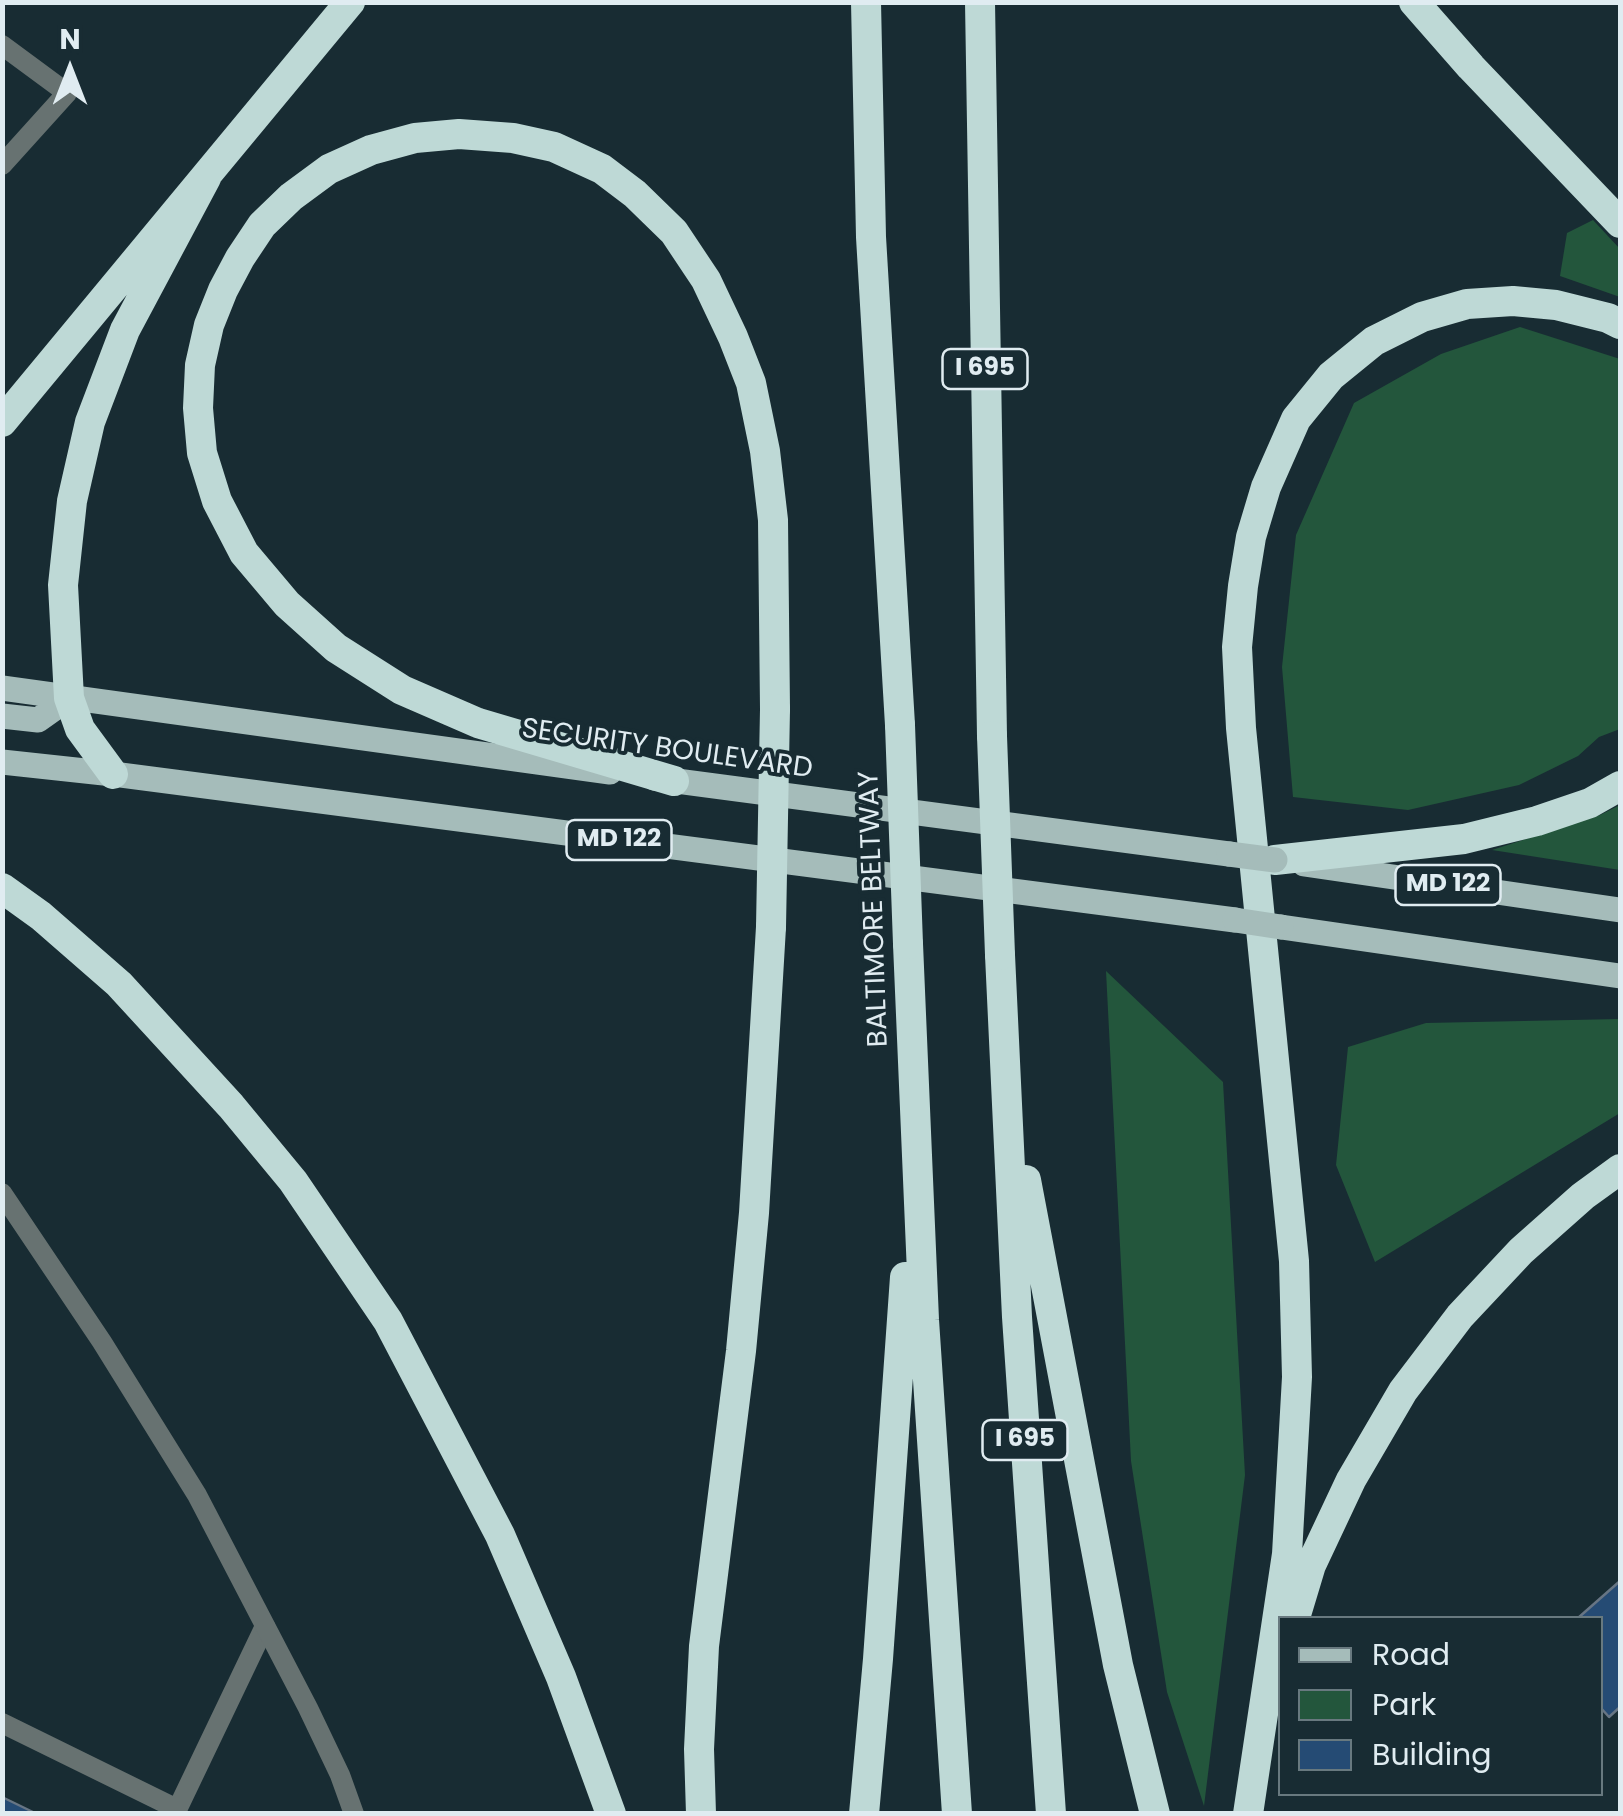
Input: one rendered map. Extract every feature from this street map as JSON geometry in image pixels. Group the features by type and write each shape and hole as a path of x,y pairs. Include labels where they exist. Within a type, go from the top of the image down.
{"highway":[{"path":"2,422 350,2"},
{"name":"BALTIMORE BELTWAY","path":"866,2 871,237 900,724 924,1320 958,1814"},
{"name":"I 695","path":"980,2 992,736 1000,955 1017,1318 1051,1814"},
{"path":"1414,2 1470,67 1620,223"},
{"path":"674,781 478,724 402,690 336,648 287,604 244,553 217,501 202,453 200,365 216,308 240,258 262,225 329,169 371,150 416,138 459,134 512,138 554,147 602,169 674,232 706,280 751,383 773,520 771,927 741,1351 704,1646 699,1749 701,1814"},
{"path":"113,774 80,728 68,698 63,585 72,501 90,422 125,330 206,178"},
{"path":"1278,1616 1288,1554 1297,1376 1292,1242 1240,728 1237,647 1251,537 1266,487 1296,419 1331,376 1374,341 1422,317 1466,304 1513,301 1556,305 1620,324"},
{"path":"1275,860 1464,839 1555,815 1590,803 1620,786"},
{"path":"2,888 41,916 119,984 218,1091 293,1182 388,1322 500,1536 561,1677 611,1814"},
{"path":"1005,1066 1108,1612 1155,1814"},
{"path":"864,1814 916,1129"},
{"path":"1296,1616 1312,1565 1351,1480 1403,1391 1460,1316 1520,1251 1620,1169"},
{"path":"1248,1814 1278,1619"},
{"path":"1260,1736 1278,1674"}],"main road":[{"name":"SECURITY BOULEVARD","path":"2,688 1620,910"},
{"path":"2,716 38,720 68,698"},
{"name":"MD 122","path":"2,762 1281,926 1620,976"}],"street":[{"path":"2,45 67,93 2,166"},
{"path":"2,1193 102,1342 197,1495 340,1775 354,1814"},
{"path":"2,1722 176,1811 265,1626"}],"green space":[{"path":"1593,220 1620,249 1620,297 1560,276 1567,233"},
{"path":"1520,327 1620,359 1620,729 1599,737 1578,756 1519,785 1408,810 1293,797 1282,667 1296,535 1354,403 1441,354"},
{"path":"1620,805 1620,870 1492,850 1600,815"},
{"path":"1106,971 1223,1082 1245,1475 1204,1806 1167,1692 1131,1461"},
{"path":"1620,1019 1620,1113 1375,1262 1336,1165 1348,1047 1426,1023"}],"building":[{"path":"1620,1581 1620,1707 1609,1717 1603,1710 1603,1616 1580,1616"},
{"path":"2,1797 37,1814 2,1814"}]}
